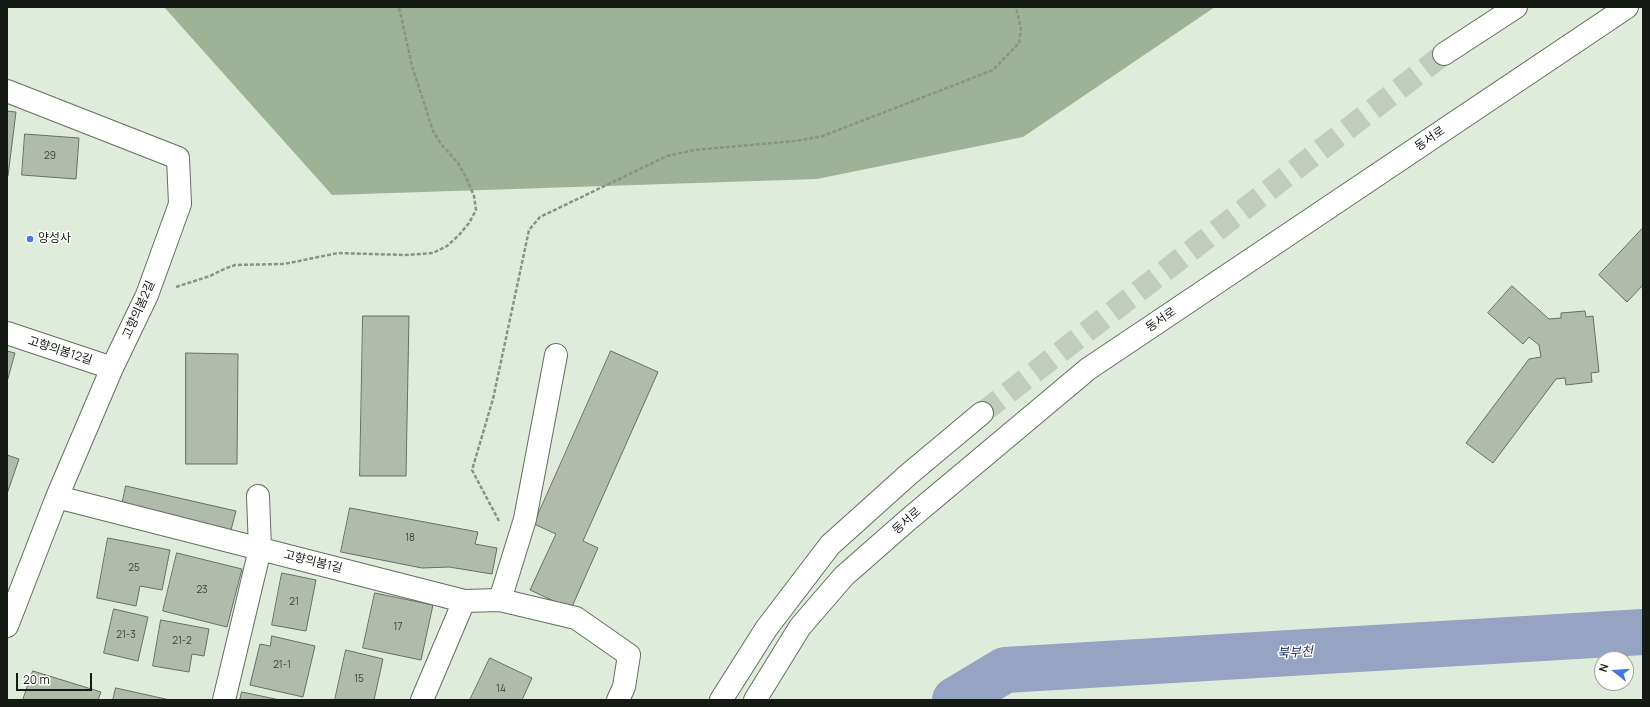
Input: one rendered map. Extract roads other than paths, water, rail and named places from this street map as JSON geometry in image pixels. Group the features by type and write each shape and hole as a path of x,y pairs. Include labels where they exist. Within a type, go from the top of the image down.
{"main road":[{"path":"1444,54 1516,7"},
{"name":"동서로","path":"755,700 800,627 844,576 909,519 1088,369 1627,7"},
{"name":"고향의봄2길","path":"7,92 178,158 180,204 147,295 112,368 57,497 7,624"},
{"name":"고향의봄12길","path":"7,333 112,368"},
{"path":"500,600 525,519 556,355"},
{"path":"721,700 766,629 830,545 982,413"},
{"path":"224,700 260,549 258,496"},
{"name":"고향의봄1길","path":"57,497 464,601 500,600 576,618 629,655 624,687 618,700"},
{"path":"422,700 464,601"}],"waterway":[{"name":"북부천","path":"955,700 1005,670 1643,632"}],"tunnel":[{"path":"982,413 1444,54"}],"place":[{"name":"양성사","path":"30,239"}]}
